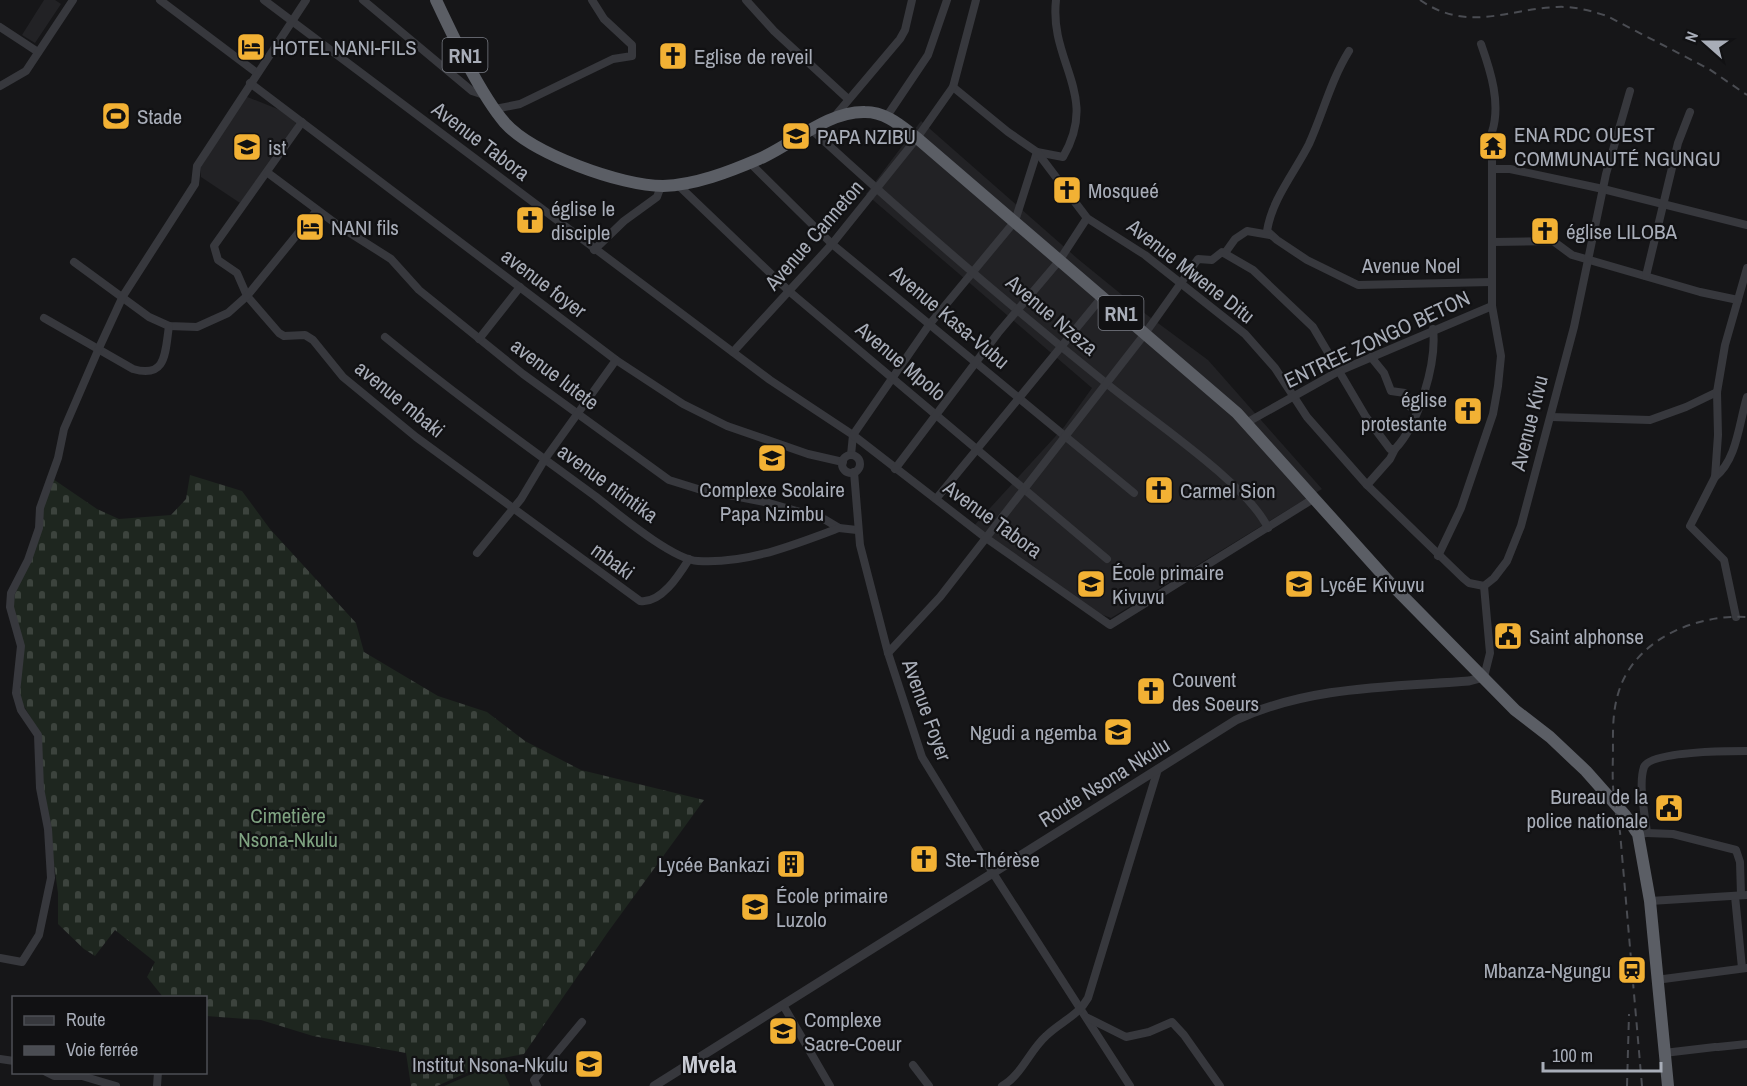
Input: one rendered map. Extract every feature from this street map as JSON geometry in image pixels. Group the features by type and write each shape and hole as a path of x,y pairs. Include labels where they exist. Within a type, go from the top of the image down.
{"highway":[{"name":"RN1","path":"436,0 495,109 520,136 551,155 631,181 662,186 678,185 750,163 777,152 832,120 863,112 886,116 917,138 1015,221 1246,423 1390,584 1484,676 1515,710 1550,737 1586,771 1642,833 1668,1086"}],"street":[{"path":"160,0 257,73"},
{"name":"Avenue Tabora","path":"264,0 594,250 770,380 853,435 986,538 1108,624 1115,624 1269,528"},
{"path":"0,958 22,962 33,946 42,927 51,878 48,829 40,788 38,735 21,710 16,693 21,646 10,607 11,593 28,560 39,528 40,508 58,458 64,429 123,296 193,188 197,166 306,0"},
{"path":"363,0 472,91 488,96"},
{"path":"495,109 520,104 613,59 632,56 632,45 604,19 592,0"},
{"path":"746,0 774,31 848,99"},
{"path":"832,120 900,39 905,30 912,0"},
{"path":"886,116 928,55 947,0"},
{"path":"895,469 1017,310 1059,261 1087,218 1037,152 1008,132 953,87 976,0"},
{"path":"1037,152 1063,157 1078,124 1076,96 1061,53 1056,25 1056,0"},
{"path":"2,86 26,71 68,2"},
{"path":"0,27 38,52"},
{"path":"1438,556 1461,508 1493,414 1501,356 1492,306 1492,132 1496,121 1493,81 1481,44"},
{"path":"888,653 940,597 1183,284 1198,259 1212,260 1227,254 1235,239 1247,231 1270,235 1268,226 1279,200 1309,144 1334,80 1349,51"},
{"name":"avenue foyer","path":"250,83 616,360 683,404 728,426 808,454 843,462"},
{"name":"Avenue Canneton","path":"733,352 790,292 877,190 953,87"},
{"name":"Avenue Kivu","path":"1484,586 1501,568 1515,543 1551,417 1589,260 1603,189 1630,91"},
{"path":"1646,276 1678,143 1690,112"},
{"path":"268,172 302,122"},
{"name":"Avenue Nzeza","path":"812,130 877,190 1017,310 1106,384 1207,463 1255,508 1269,528"},
{"path":"854,472 846,471 843,462 851,455 853,435 929,325 1015,221 1037,152"},
{"name":"Avenue Kasa-Vubu","path":"750,163 832,244 975,364 1134,492"},
{"path":"1492,169 1510,169 1603,189 1747,225"},
{"name":"avenue lutete","path":"268,172 317,210 391,259 419,290 479,339 669,480 683,486 770,502 824,519 839,528 857,530"},
{"name":"avenue mbaki","path":"268,172 214,246 218,260 237,273 247,296 279,333 284,336 305,335 313,340 342,377 416,437 512,508"},
{"name":"Avenue Mpolo","path":"678,185 790,292 1107,559"},
{"path":"594,250 624,221 657,197 662,186"},
{"path":"74,262 123,296 135,309 169,327 197,327 228,313 247,296 317,210"},
{"name":"Avenue Mwene Ditu","path":"1087,218 1121,237 1245,334 1295,395 1307,417 1367,485 1466,581 1484,586"},
{"name":"Avenue Noel","path":"1270,235 1332,273 1365,286 1492,282"},
{"path":"1493,242 1553,241 1566,253 1738,300"},
{"path":"1227,254 1253,270 1313,327 1366,417 1391,448 1390,459 1367,485"},
{"path":"1736,617 1724,560 1690,526 1715,477 1718,435 1716,392 1747,268"},
{"path":"479,339 520,287"},
{"path":"936,500 1102,297"},
{"name":"ENTREE ZONGO BETON","path":"1246,423 1339,371 1433,329 1492,306"},
{"path":"44,318 133,369 153,371 162,363 169,327"},
{"path":"1391,448 1403,438 1416,410 1433,358 1433,329"},
{"name":"avenue ntintika","path":"385,337 652,538 688,559 737,561 778,551 839,528"},
{"path":"1371,357 1384,373 1391,391 1405,393 1409,406 1416,410"},
{"path":"477,553 521,499 545,459 616,360"},
{"path":"1551,417 1650,420 1686,407 1716,392"},
{"path":"1715,477 1722,472 1734,448 1747,397"},
{"name":"Avenue Foyer","path":"851,455 860,462 854,472 857,530 888,653 922,757 993,873 1130,1086"},
{"path":"1269,528 1313,499"},
{"name":"mbaki","path":"512,508 640,602 647,602 659,596 688,559"},
{"path":"1484,586 1490,653 1484,676"},
{"name":"Route Nsona Nkulu","path":"654,1086 1236,720 1282,702 1316,695 1469,681 1484,676"},
{"path":"1656,980 1745,968 1740,862 1736,850 1673,834 1642,833 1642,779 1645,764 1649,760 1669,756 1747,751"},
{"path":"1005,1085 1045,1036 1082,1010 1088,998 1158,769"},
{"path":"1650,901 1741,895"},
{"path":"783,1005 830,1086"},
{"path":"1087,1018 1126,1037 1143,1034 1172,1022 1220,1086"},
{"path":"537,1086 534,1080 582,1022"},
{"path":"1664,1053 1747,1044"},
{"path":"913,1065 929,1086"},
{"path":"50,1074 82,1076 116,1086"}],"shaded area":[{"path":"44,0 55,0 61,4 35,43 22,35"},
{"name":"ist","path":"245,96 280,110 296,122 295,127 240,203 201,177 201,167"},
{"path":"921,121 1078,259 1143,312 1208,360 1322,489 1111,618 1074,604 970,530 1064,427 1092,388 866,194"}],"green space":[{"name":"Cimetière Nsona-Nkulu","path":"190,475 242,491 270,529 356,623 364,652 438,696 487,712 525,741 581,770 704,800 608,932 524,1054 498,1059 437,1086 411,1086 406,1053 313,1036 261,1020 207,1016 207,996 162,996 147,977 155,962 115,930 95,956 84,949 58,924 58,893 42,778 40,733 18,696 22,662 12,603 53,479 97,509 119,519 171,515 186,499"},
{"path":"499,1062 510,1086 444,1086"}],"railway":[{"path":"1420,0 1438,10 1471,17 1488,17 1557,7 1595,12 1709,69 1747,95"},
{"path":"1642,1086 1620,832 1614,793 1613,732 1616,702 1626,675 1637,659 1652,645 1669,634 1707,620 1747,617"},
{"path":"1627,1086 1629,1014"}],"place":[{"name":"HOTEL NANI-FILS","path":"251,47"},
{"name":"Eglise de reveil","path":"673,56"},
{"name":"Stade","path":"116,116"},
{"name":"PAPA NZIBU","path":"796,136"},
{"name":"ENA RDC OUEST COMMUNAUTÉ NGUNGU","path":"1493,146"},
{"name":"ist","path":"247,147"},
{"name":"Mosqueé","path":"1067,190"},
{"name":"église le disciple","path":"530,220"},
{"name":"NANI fils","path":"310,227"},
{"name":"église LILOBA","path":"1545,231"},
{"name":"église protestante","path":"1468,411"},
{"name":"Complexe Scolaire Papa Nzimbu","path":"772,458"},
{"name":"Carmel Sion","path":"1159,490"},
{"name":"École primaire Kivuvu","path":"1091,584"},
{"name":"LycéE Kivuvu","path":"1299,584"},
{"name":"Saint alphonse","path":"1508,636"},
{"name":"Couvent des Soeurs","path":"1151,691"},
{"name":"Ngudi a ngemba","path":"1118,732"},
{"name":"Bureau de la police nationale","path":"1669,808"},
{"name":"Ste-Thérèse","path":"924,859"},
{"name":"Lycée Bankazi","path":"791,864"},
{"name":"École primaire Luzolo","path":"755,907"},
{"name":"Mbanza-Ngungu","path":"1632,970"},
{"name":"Complexe Sacre-Coeur","path":"783,1031"},
{"name":"Institut Nsona-Nkulu","path":"589,1064"}],"district":[{"name":"Mvela","path":"709,1064"}]}
